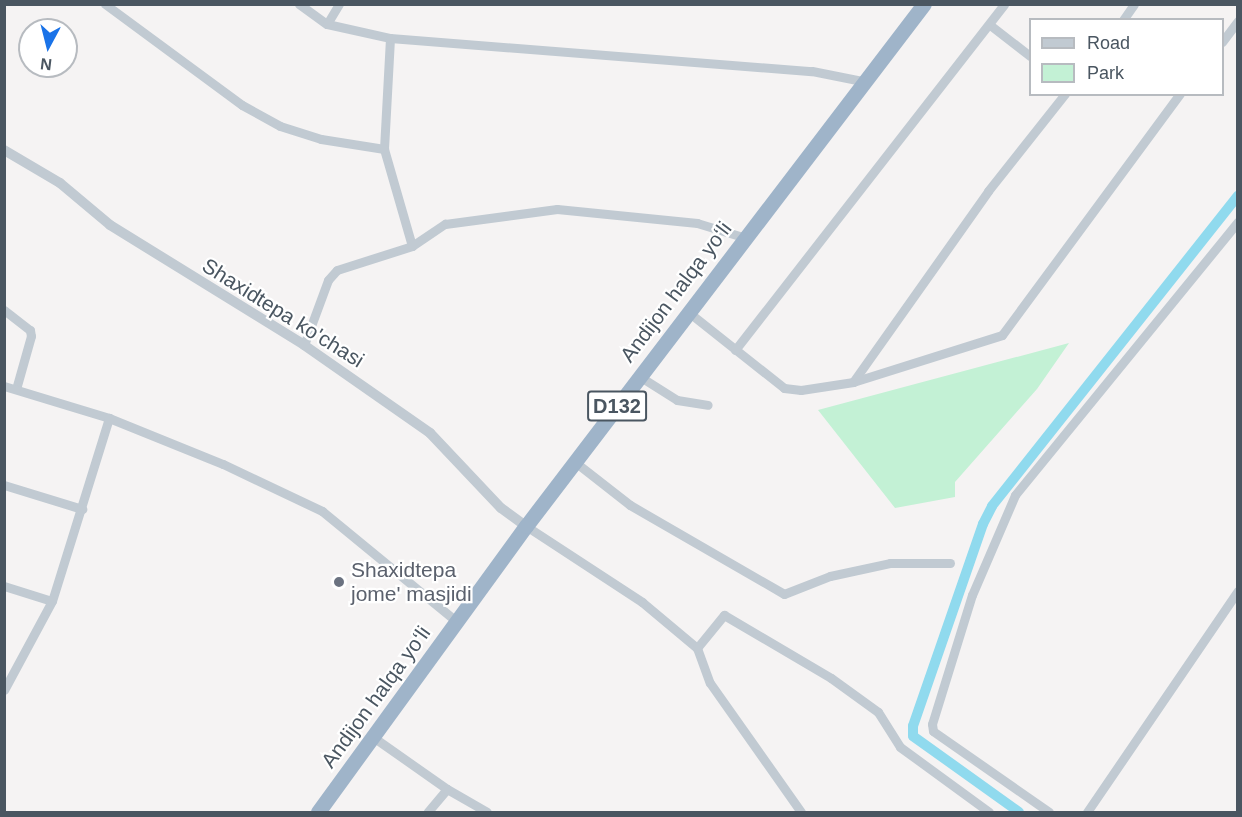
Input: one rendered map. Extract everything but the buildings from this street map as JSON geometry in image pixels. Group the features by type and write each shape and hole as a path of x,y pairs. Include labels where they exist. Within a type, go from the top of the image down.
{"highway":[{"name":"Andijon halqa yo‘li","path":"318,813 526,526 687,311 862,81 924,4"}],"street":[{"path":"105,4 242,105 280,126 321,139 384,149"},
{"path":"299,4 327,24 390,38 812,71 862,81"},
{"path":"327,24 339,4"},
{"path":"735,350 990,25 1004,4"},
{"path":"1124,18 1134,4"},
{"path":"1224,39 1238,21"},
{"path":"990,25 1029,55"},
{"path":"390,38 384,149 412,246"},
{"path":"854,382 988,191 1063,96"},
{"path":"687,311 784,388 854,382 1002,335 1179,96"},
{"name":"Shaxidtepa ko'chasi","path":"4,150 60,183 110,225 188,276 304,345 430,433 501,508 526,526"},
{"path":"304,345 328,280 337,270 412,246 445,224 557,209 697,223 743,237"},
{"path":"1049,813 933,731 932,724 972,595 1015,495 1238,222"},
{"path":"4,310 30,330 31,336 16,389"},
{"path":"639,376 677,400 708,405"},
{"path":"4,386 109,418 223,464 322,511 457,622"},
{"path":"4,690 52,601 109,418"},
{"path":"575,462 630,505 784,594 830,576 890,563 950,563"},
{"path":"4,485 81,509"},
{"path":"526,526 642,602 697,648 710,684 801,813"},
{"path":"4,586 52,601"},
{"path":"1087,813 1238,591"},
{"path":"697,648 724,615 831,678 878,712 900,747 989,813"},
{"path":"373,737 447,789 487,813"},
{"path":"428,813 447,789"}],"green space":[{"path":"1069,343 1037,389 955,482 955,497 895,508 818,410"}],"waterway":[{"path":"1019,812 913,736 913,726 983,524 992,506 1238,196"}],"place":[{"name":"Shaxidtepa jome' masjidi","path":"339,582"}]}
